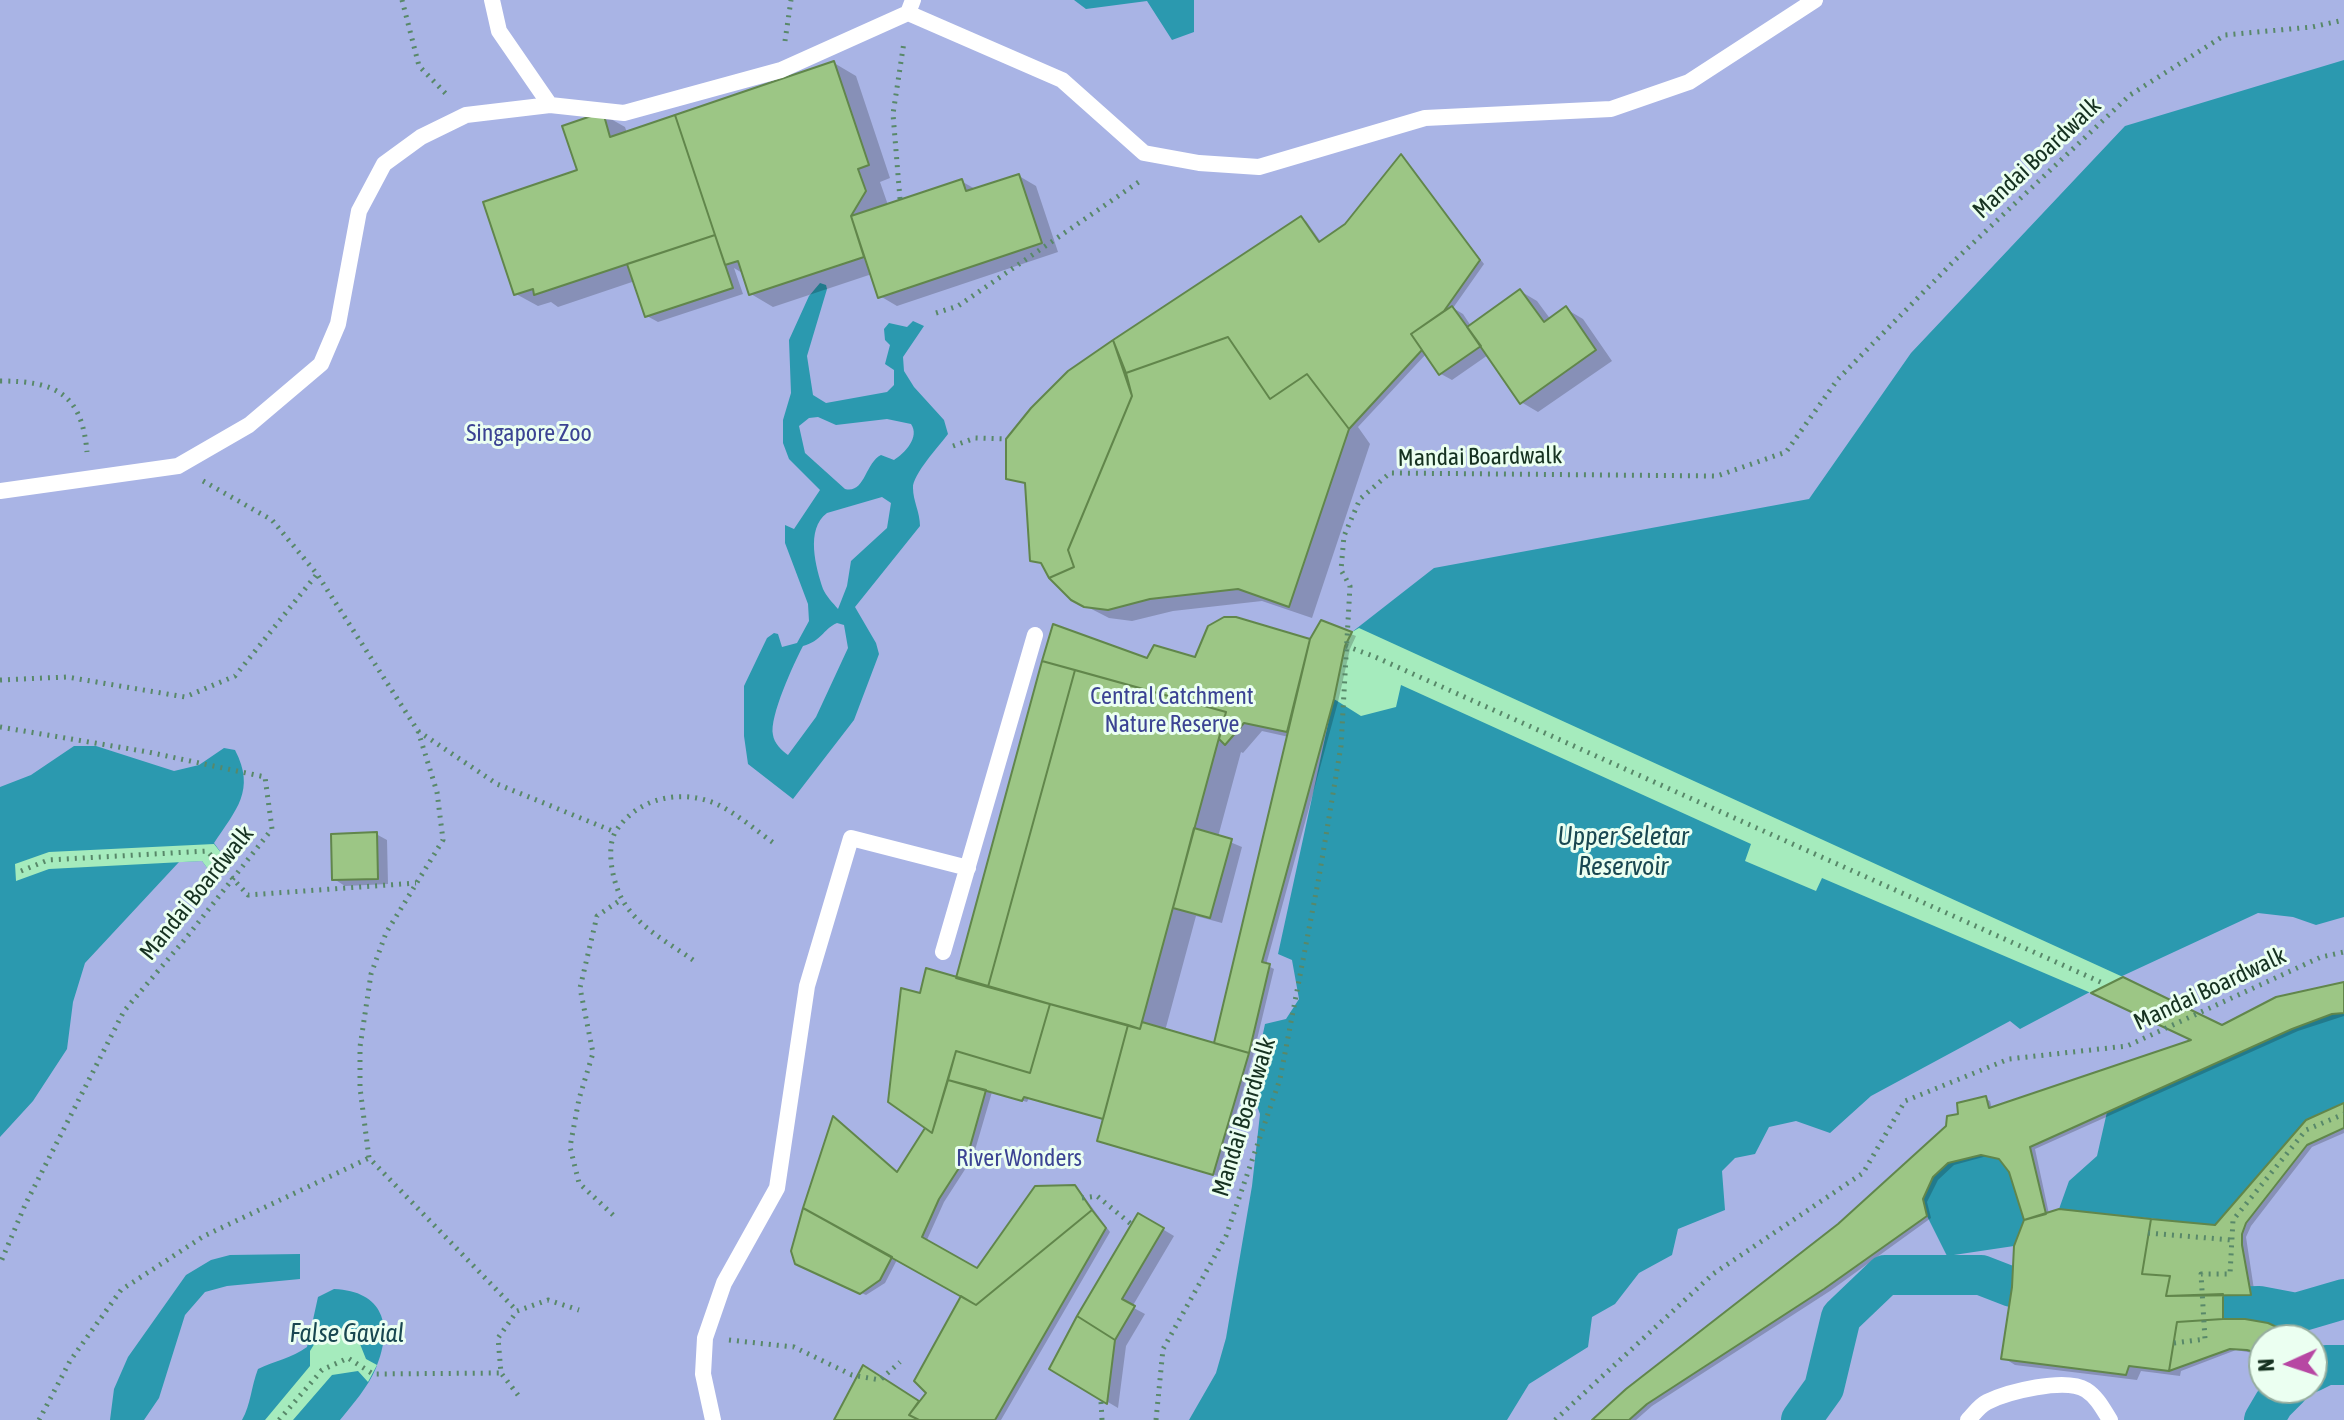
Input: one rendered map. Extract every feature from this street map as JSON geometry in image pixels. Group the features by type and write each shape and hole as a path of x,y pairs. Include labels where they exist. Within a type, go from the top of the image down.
{"lane":[{"path":"492,0 499,31 550,105"},
{"path":"0,491 178,466 249,425 321,364 338,324 359,211 384,164 421,137 466,115 550,105 624,113 781,70 911,6 1062,80 1144,153 1199,163 1259,167 1425,118 1611,109 1689,82 1815,0"},
{"path":"943,952 1035,635"},
{"path":"713,1420 703,1374 705,1338 724,1283 777,1188 807,986 851,838 968,868"},
{"path":"1968,1420 1984,1403 2021,1390 2062,1386 2083,1388 2096,1399 2110,1420"}],"path":[{"path":"402,0 419,66 466,115"},
{"path":"900,199 893,114 911,6"},
{"name":"Mandai Boardwalk","path":"1156,1420 1163,1349 1226,1236 1280,1079 1341,746 1350,586 1341,570 1344,536 1360,499 1390,473 1717,476 1786,452 1838,379 1955,260 2130,95 2225,35 2312,27 2344,20"},
{"path":"936,313 958,306 1174,158"},
{"path":"0,381 26,381 68,396 78,410 85,431 89,478"},
{"path":"953,446 975,438 1006,439"},
{"path":"178,466 272,520 317,574 418,731 437,792 443,840 386,933 371,974 360,1061 360,1088 369,1158 517,1311"},
{"path":"0,680 67,677 185,697 235,676 317,574"},
{"path":"1345,646 1387,662 2105,984"},
{"name":"Mandai Boardwalk","path":"0,727 148,752 265,777 272,829 124,1011 25,1205 0,1264"},
{"path":"418,731 497,784 615,832"},
{"path":"693,960 645,926 622,899 610,871 615,832 640,807 676,794 715,803 775,844"},
{"path":"21,871 48,860 207,851 248,895 416,883"},
{"path":"613,1215 579,1183 570,1147 579,1099 593,1053 580,988 597,916 622,899"},
{"name":"Mandai Boardwalk","path":"1555,1420 1713,1274 1863,1173 1905,1101 2009,1059 2127,1046 2321,957 2344,952"},
{"path":"2174,1343 2205,1339 2201,1274 2230,1274 2233,1220 2306,1130 2344,1114"},
{"path":"39,1420 70,1361 121,1290 204,1236 369,1158"},
{"path":"1082,1198 1097,1196 1131,1224"},
{"path":"2148,1233 2232,1240"},
{"path":"518,1395 501,1373 498,1338 517,1311 548,1300 579,1310"},
{"path":"705,1338 794,1347 852,1375 880,1380 900,1362"},
{"path":"279,1420 322,1370 348,1358 373,1374 501,1373"},
{"path":"1101,1402 1102,1420"}],"green space":[{"name":"Central Catchment Nature Reserve","path":"0,0 2344,0 2344,1420 0,1420"}],"water":[{"path":"1074,0 1194,0 1194,32 1172,40 1147,1 1086,9"},
{"name":"Upper Seletar Reservoir","path":"2344,60 2344,917 2316,925 2293,917 2258,913 2105,984 2020,1029 2010,1021 1871,1096 1830,1133 1796,1121 1769,1127 1755,1154 1735,1158 1722,1171 1725,1210 1678,1229 1672,1255 1639,1273 1615,1304 1592,1317 1588,1347 1529,1384 1507,1420 1189,1420 1216,1373 1226,1338 1252,1186 1260,1114 1251,1090 1265,1024 1286,1019 1299,999 1292,960 1278,954 1345,646 1352,632 1434,568 1809,499 1911,353 2125,126"},
{"path":"820,283 826,285 807,356 813,395 826,403 887,392 894,385 894,370 885,364 890,345 885,340 884,329 889,323 907,327 913,321 924,326 903,357 904,371 944,420 948,434 914,482 913,493 920,526 855,607 879,654 854,720 793,799 748,764 744,736 744,686 767,638 778,634 782,647 797,643 809,621 808,604 785,543 785,525 794,529 820,490 789,459 783,443 783,420 791,393 789,340 809,296","holes":["818,417 836,425 887,419 911,424 914,434 907,449 898,457 894,460 881,455 871,464 857,487 845,489 805,453 799,426 809,418","882,497 891,503 887,528 851,561 847,586 838,609 823,589 814,549 816,529 827,513","837,623 844,625 848,648 816,717 788,755 773,735 778,703 803,646"]},
{"path":"74,746 96,746 174,771 199,765 224,748 235,750 244,777 241,799 214,843 222,854 208,869 202,861 179,862 85,963 73,1002 67,1049 33,1101 0,1137 0,787 31,775"},
{"path":"2344,1013 2344,1103 2306,1120 2215,1225 2059,1209 2069,1181 2097,1156 2107,1112 2292,1029 2332,1014"},
{"path":"1981,1155 1999,1159 2009,1172 2024,1220 2014,1246 1947,1256 1927,1216 1923,1199 1933,1177 1948,1163"},
{"name":"False Gavial","path":"300,1254 300,1279 227,1286 205,1292 185,1315 159,1398 144,1420 110,1420 114,1389 128,1357 186,1275 211,1260 230,1255"},
{"name":"False Gavial","path":"334,1289 364,1296 374,1304 384,1325 381,1352 365,1389 340,1420 242,1420 258,1369 307,1347 318,1297"}],"pier":[{"path":"1359,628 2123,977 2091,993 1822,878 1816,891 1745,861 1751,844 1401,685 1396,707 1361,716 1334,699 1345,646 1352,632"},
{"path":"214,844 222,854 208,869 202,861 49,869 16,881 15,864 49,852"},
{"path":"348,1328 358,1339 366,1359 377,1365 368,1382 358,1371 332,1375 293,1420 265,1420 310,1366 310,1351 318,1338 330,1329"}],"building":[{"path":"834,61 869,165 858,169 866,191 851,216 864,257 749,295 738,261 725,265 675,115"},
{"path":"603,112 610,137 675,115 715,235 534,295 533,289 514,295 483,202 577,170 562,126"},
{"path":"1401,154 1480,260 1444,311 1411,334 1422,350 1349,429 1307,374 1270,399 1228,337 1126,373 1113,340 1301,216 1319,242 1345,224"},
{"path":"1019,174 1042,243 878,298 851,216 962,179 966,191"},
{"path":"715,235 733,288 645,317 627,264"},
{"path":"1520,289 1544,322 1566,306 1596,350 1520,404 1467,327"},
{"path":"1452,306 1481,346 1439,375 1411,334"},
{"path":"1228,337 1270,399 1307,374 1349,429 1289,607 1238,589 1150,599 1108,610 1084,607 1071,600 1049,578 1074,567 1068,550 1132,396 1126,373"},
{"path":"1113,340 1132,396 1068,550 1074,567 1049,578 1041,563 1030,561 1025,483 1006,479 1006,439 1031,408 1068,371"},
{"path":"1224,617 1236,617 1310,639 1287,732 1244,723 1225,745 1219,739 1226,712 1042,661 1053,624 1147,658 1154,645 1195,657 1208,626"},
{"path":"1321,620 1352,632 1345,646 1334,699 1262,962 1270,964 1249,1053 1214,1043 1310,639"},
{"path":"1042,661 1075,670 988,987 956,978"},
{"path":"1075,670 1226,712 1140,1029 988,987"},
{"path":"1194,828 1232,839 1210,918 1173,908"},
{"path":"377,832 378,879 332,880 331,834"},
{"path":"926,968 1050,1004 1030,1073 956,1051 932,1133 888,1102 901,988 920,993"},
{"path":"2123,977 2222,1025 2276,997 2344,982 2344,1013 2332,1014 2292,1029 2030,1147 2046,1214 2024,1220 2009,1172 1999,1159 1981,1155 1948,1163 1933,1177 1923,1199 1927,1216 1824,1289 1647,1404 1629,1420 1592,1420 1626,1389 1838,1224 1946,1126 1947,1116 1958,1114 1957,1103 1986,1096 1989,1108 2191,1040 2091,993"},
{"path":"1050,1004 1128,1025 1103,1119 948,1080 956,1051 1030,1073"},
{"path":"1142,1022 1249,1053 1213,1175 1097,1141 1128,1025 1140,1029"},
{"path":"948,1080 986,1090 968,1154 939,1199 922,1237 977,1268 1035,1186 1075,1185 1092,1210 976,1305 803,1208 833,1116 897,1172 925,1128 932,1133"},
{"path":"2344,1103 2344,1128 2307,1145 2246,1223 2242,1245 2251,1295 2166,1296 2170,1276 2142,1274 2151,1219 2215,1225 2306,1120"},
{"path":"803,1208 892,1257 880,1280 860,1294 795,1264 791,1251"},
{"path":"2059,1209 2151,1219 2142,1274 2170,1276 2166,1296 2223,1294 2223,1319 2177,1322 2169,1371 2129,1366 2126,1375 2001,1359 2012,1287 2014,1246 2024,1220"},
{"path":"1092,1210 1106,1228 995,1420 919,1420 909,1415 926,1393 914,1381 961,1296 976,1305"},
{"path":"1138,1213 1164,1228 1122,1299 1135,1306 1115,1340 1077,1316"},
{"path":"1077,1316 1115,1340 1107,1404 1049,1369"},
{"path":"2245,1319 2270,1324 2248,1324 2248,1350 2230,1349 2169,1371 2177,1322"},
{"path":"863,1365 919,1401 909,1415 919,1420 834,1420"}],"waterway":[{"path":"1801,1420 1824,1388 1841,1317 1885,1275 1981,1275 2012,1287"},
{"path":"2223,1307 2259,1306 2296,1313 2344,1299"},
{"path":"2328,1365 2344,1365"},
{"path":"2264,1420 2273,1404"}],"park label":[{"name":"Singapore Zoo","path":"529,433"},
{"name":"River Wonders","path":"1019,1158"}]}
